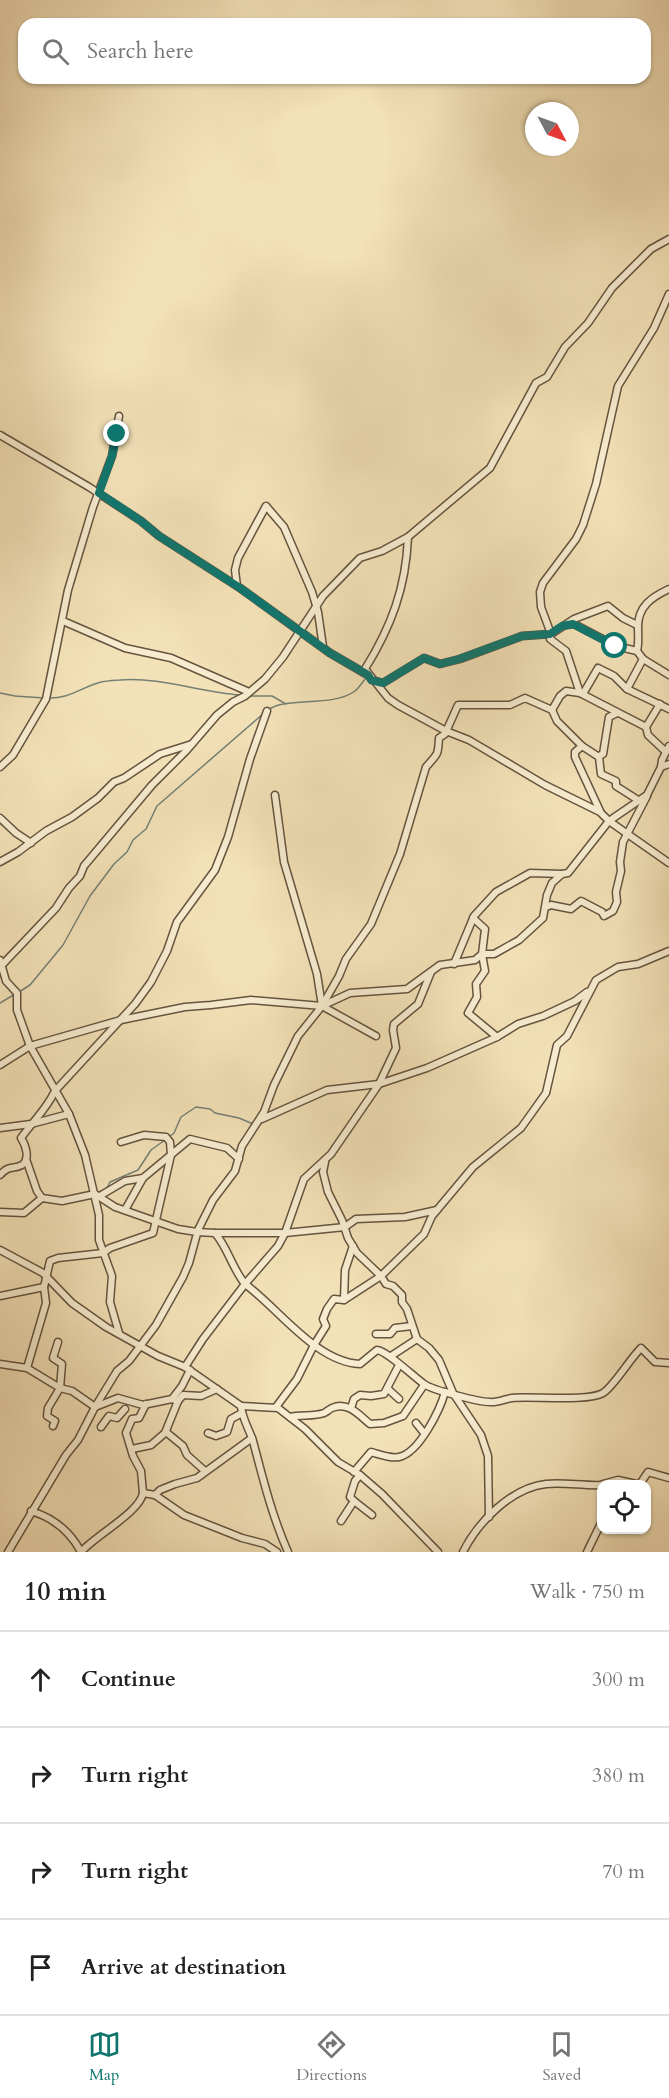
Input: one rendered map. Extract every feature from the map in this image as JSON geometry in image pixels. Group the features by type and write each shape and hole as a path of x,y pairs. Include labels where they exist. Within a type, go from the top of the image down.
{"street":[{"path":"120,1334 110,1302 112,1276 99,1240 97,1196 86,1155 69,1114 30,1046 17,1010 16,993 6,981 1,962 56,909 69,888 80,876 84,866 152,785 217,715 265,679 283,657 323,596 360,558 382,551 408,537 490,468 536,383 547,378 565,347 588,323 612,288 651,249 669,238"},
{"path":"582,694 566,651 550,639 541,607 540,592 543,584 584,525 596,484 618,386 654,328 669,294"},
{"path":"0,767 13,755 46,699 68,590 112,456 119,416"},
{"path":"0,435 99,493 159,536 237,586 322,648 383,683 424,658 440,664 522,636 550,634 562,626 608,606 623,618 638,625"},
{"path":"237,586 235,570 238,558 266,506 284,527 316,606 322,648"},
{"path":"408,537 401,593 382,642 364,669 370,677 388,699 414,715 469,740 544,785 600,812 669,863"},
{"path":"637,651 638,625 648,601 669,589"},
{"path":"63,621 124,648 171,658 249,692"},
{"path":"562,626 574,624 615,646 637,651 643,659 669,673"},
{"path":"627,689 643,659"},
{"path":"582,694 598,668 614,676 627,689 668,708"},
{"path":"546,907 551,905 571,909 581,901 602,912 604,916 609,914 617,902 621,851 668,749 648,735 645,728 582,694 566,691 560,696 552,710"},
{"path":"8,1552 66,1455 78,1440 117,1371 129,1361 158,1322 183,1277 197,1232 213,1201 235,1171 242,1146 259,1121 298,1036 322,1006 346,959 371,924 401,852 426,767 435,759 440,748 439,739 461,704 510,705 525,698 552,710 557,720 582,746 599,756"},
{"path":"645,728 660,704"},
{"path":"143,1178 125,1181 97,1196 62,1201 42,1198 37,1191 21,1138 47,1107 55,1091 121,1020 151,982 167,951 177,922 215,870 228,837 250,759 267,711"},
{"path":"599,756 603,754 609,717 617,713"},
{"path":"0,862 46,831 72,817 98,798 114,782 160,754 192,744"},
{"path":"582,746 575,752 575,757 600,812"},
{"path":"599,756 601,774 616,781 616,786 638,800"},
{"path":"661,766 669,764"},
{"path":"275,795 284,862 317,974 322,1006"},
{"path":"454,964 473,918 496,892 523,875 533,872 568,873 609,820 647,795"},
{"path":"0,818 31,843"},
{"path":"322,1006 350,993 406,989 443,964 475,960 482,954 494,954 519,940 543,918 550,888 562,874"},
{"path":"473,918 485,929 482,954 485,972 476,984 477,996 468,1013 496,1037"},
{"path":"2,1249 46,1276 72,1304 141,1346 187,1369 241,1406 269,1409 276,1407 297,1379 326,1326 323,1319 334,1299 344,1300 381,1276 424,1235 437,1210 473,1167 521,1128 530,1117 546,1093 557,1045 567,1036 596,980 618,967 638,964 669,951"},
{"path":"132,1449 151,1445 166,1432 187,1369 203,1338 274,1251 285,1233 304,1179 325,1161 379,1084 396,1048 394,1024 418,1004 432,971"},
{"path":"259,1121 267,1115 327,1090 379,1084 427,1068 496,1037 518,1024 543,1016 575,1001 590,989"},
{"path":"0,1065 30,1046 121,1020 185,1007 251,1000 322,1006 376,1036"},
{"path":"0,1128 31,1124 69,1114"},
{"path":"27,1368 46,1303 44,1287 51,1260 103,1253 110,1248 152,1234 171,1155 170,1142 166,1137 144,1136 121,1142"},
{"path":"125,1210 143,1178 190,1139 227,1148 238,1159"},
{"path":"0,1175 6,1168 21,1165 26,1159"},
{"path":"325,1161 323,1172 328,1192 353,1246 386,1284 393,1286 402,1295 402,1302 407,1309 417,1339 439,1360 453,1393 474,1422 485,1445 488,1456 489,1516"},
{"path":"97,1196 125,1210 178,1229 215,1233 285,1233 345,1227 356,1219 405,1217 437,1210"},
{"path":"0,1212 24,1213 42,1198"},
{"path":"215,1233 224,1244 236,1273 245,1284 314,1345 348,1363 360,1364 377,1350 391,1356 399,1365 419,1378 424,1385 445,1392 490,1402 513,1398 593,1397 606,1391 641,1348 654,1361 669,1363"},
{"path":"344,1300 345,1270 353,1246"},
{"path":"0,1296 44,1287"},
{"path":"376,1334 390,1334 395,1328 412,1326"},
{"path":"391,1356 417,1339"},
{"path":"53,1426 55,1421 47,1416 48,1408 60,1388 62,1364 53,1359 57,1342"},
{"path":"0,1364 27,1368 60,1388 72,1391 95,1407"},
{"path":"351,1408 354,1399 360,1395 384,1394 399,1365"},
{"path":"290,1417 299,1414 322,1413 333,1407 351,1408 370,1424 386,1422 403,1416 424,1385"},
{"path":"95,1407 118,1398 146,1404 175,1400 183,1395 201,1396 217,1389"},
{"path":"387,1389 399,1400"},
{"path":"372,1515 350,1497 357,1474 370,1452 396,1458 407,1454 435,1417 445,1392"},
{"path":"106,1404 110,1416"},
{"path":"31,1511 63,1527 81,1552 102,1532 133,1510 142,1501 143,1493 141,1471 133,1456 126,1433 132,1419 139,1418 146,1404"},
{"path":"241,1406 252,1438 268,1502 288,1552"},
{"path":"276,1407 319,1442 338,1462 357,1474 406,1517 438,1552"},
{"path":"110,1416 117,1418 125,1409"},
{"path":"208,1433 216,1436 227,1432 231,1419 242,1413"},
{"path":"101,1427 110,1416"},
{"path":"416,1424 424,1433"},
{"path":"166,1432 183,1446 188,1456 205,1471"},
{"path":"155,1495 160,1490 197,1478 252,1438"},
{"path":"642,1480 648,1472 669,1478"},
{"path":"463,1552 489,1516 508,1500 533,1487 554,1484 597,1485"},
{"path":"143,1493 155,1495 184,1515 242,1538 265,1544 277,1552"},
{"path":"341,1521 354,1501"},
{"path":"587,1552 597,1531"}],"waterway":[{"path":"268,710 286,704 322,701 345,696 356,690 367,677"},
{"path":"48,698 69,695 94,684 115,680 150,681 240,695"},
{"path":"0,693 44,698"},
{"path":"250,696 272,696 286,704"},
{"path":"19,992 30,985 63,945 90,896 114,864 127,852 133,840 146,829 157,806 264,713"},
{"path":"0,1003 15,994"},
{"path":"169,1137 174,1133 181,1117 196,1107 210,1109 215,1113 239,1118 253,1124"},
{"path":"98,1192 106,1190 110,1182 138,1170 151,1150 165,1140"}],"route":[{"path":"117,434 99,493 159,536 240,588 330,653 368,675 371,680 383,683 424,658 440,664 522,636 550,634 562,626 573,624 615,646"}]}
